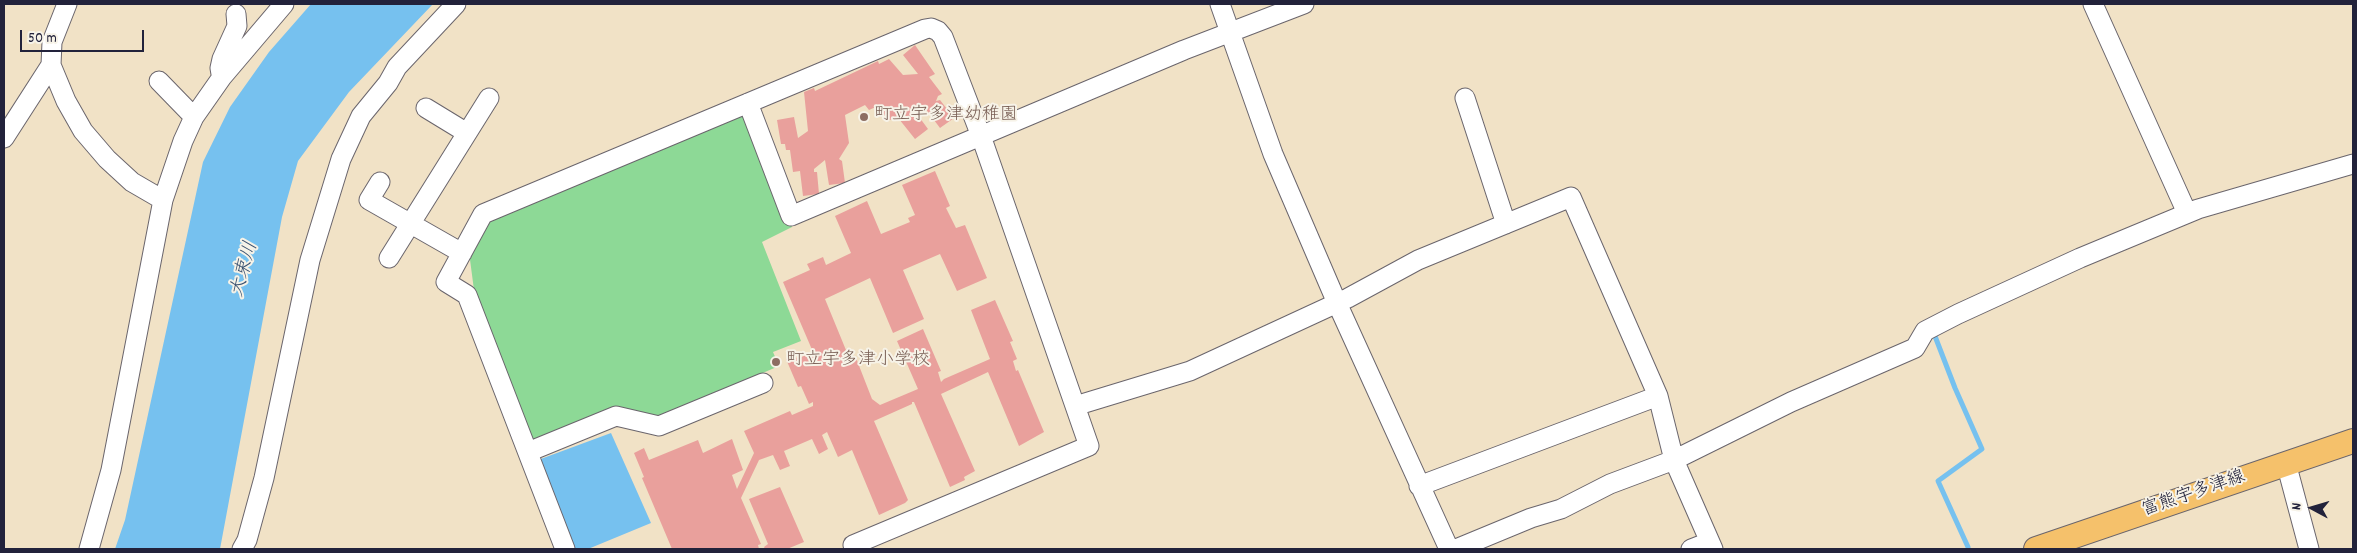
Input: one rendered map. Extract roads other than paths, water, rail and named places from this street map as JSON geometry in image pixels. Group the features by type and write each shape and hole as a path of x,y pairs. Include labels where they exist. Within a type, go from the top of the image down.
{"main road":[{"name":"富熊宇多津線","path":"2036,549 2353,441"}],"street":[{"path":"66,4 52,42 51,65 66,101 83,131 107,159 132,182 163,200"},
{"path":"89,549 111,470 163,200 183,141 194,117 222,76 284,4"},
{"path":"242,549 247,540 264,478 310,260 341,159 361,116 388,83 397,67 456,4"},
{"path":"1220,4 1273,154 1337,303 1448,549"},
{"path":"748,102 791,216 1230,32 1304,4"},
{"path":"2094,4 2187,213"},
{"path":"222,76 220,68 237,26 236,14"},
{"path":"565,549 467,295 446,282 483,214 748,102 931,28 938,31 943,37 981,136 1089,446 849,548"},
{"path":"4,138 51,65"},
{"path":"159,81 194,117"},
{"path":"389,258 490,98"},
{"path":"1465,98 1506,224"},
{"path":"426,108 467,132"},
{"path":"1456,549 1532,518 1561,509 1610,484 1674,460 1791,402 1915,348 1925,332 1958,314 2080,258 2187,213 2353,164"},
{"path":"380,182 369,200 462,253"},
{"path":"1075,406 1190,372 1337,303 1418,260 1571,197 1658,396 1674,460 1711,546 1691,549"},
{"path":"528,452 616,416 659,426 763,383"},
{"path":"1420,486 1658,396"},
{"path":"2286,463 2309,549"}],"water":[{"name":"大束川","path":"311,4 433,4 349,92 298,161 282,217 220,549 115,549 125,520 203,162 230,107 269,52"},
{"path":"611,433 651,523 588,549 572,549 538,460"}],"waterway":[{"path":"1933,331 1955,388 1982,449 1938,481 1968,547"}],"place":[{"name":"町立宇多津幼稚園","path":"864,117"},
{"name":"町立宇多津小学校","path":"776,362"}]}
